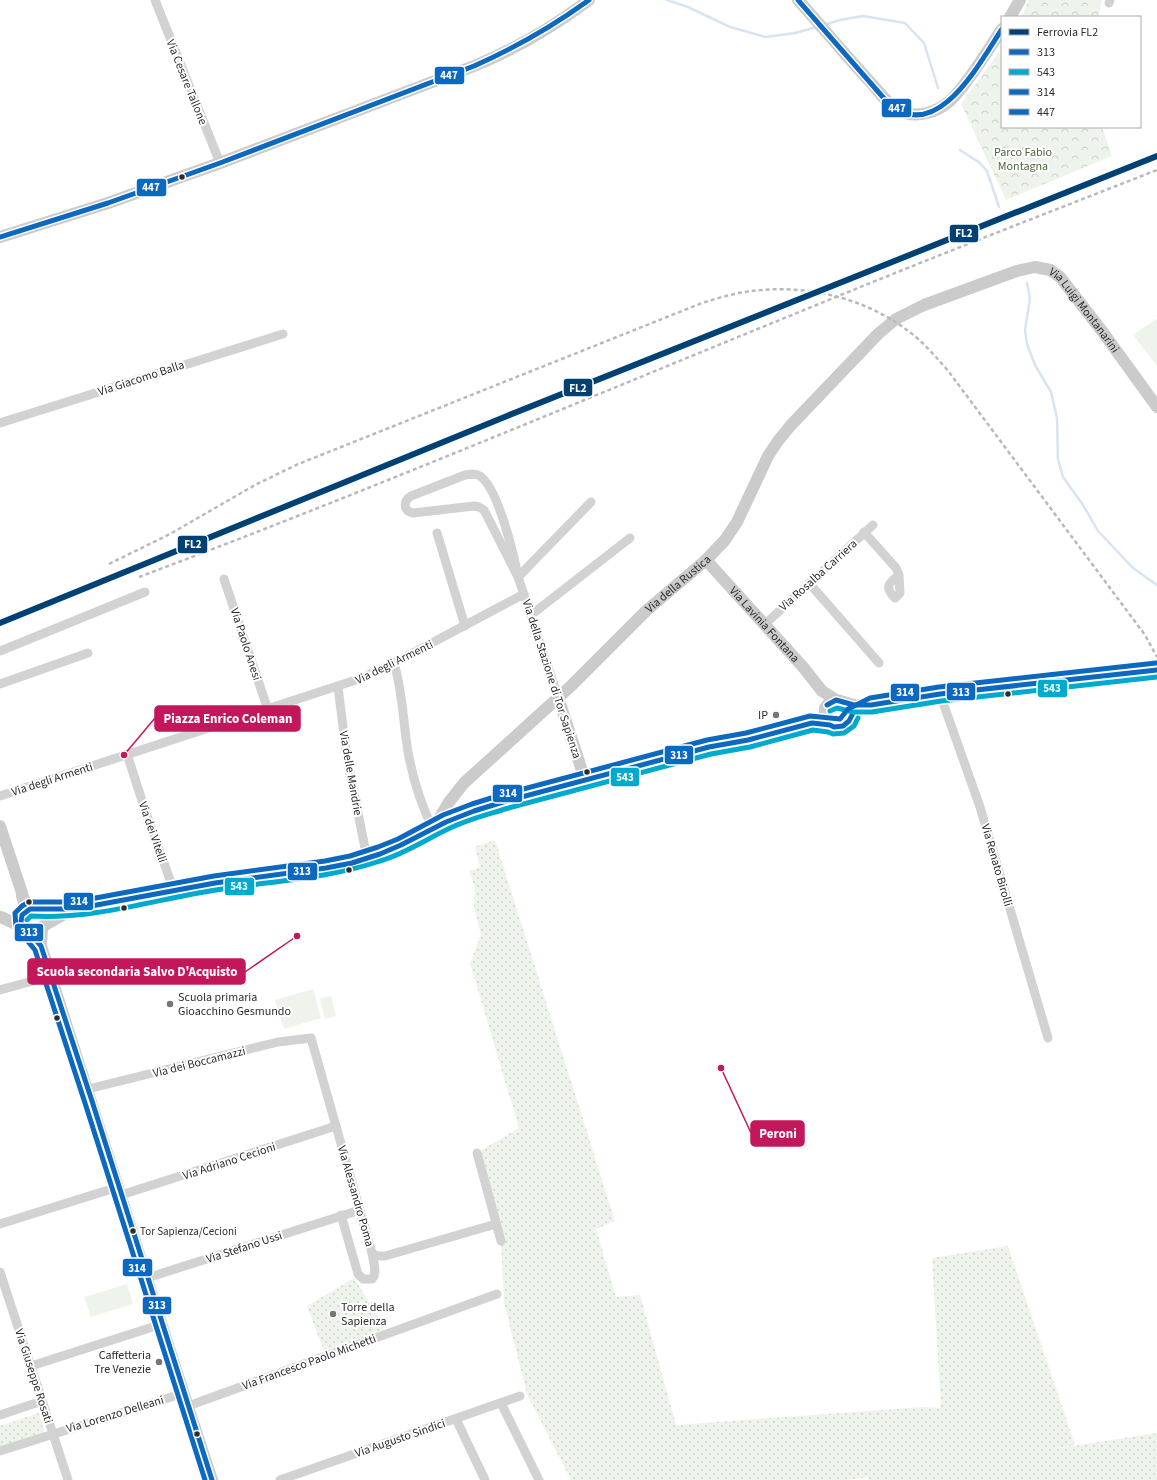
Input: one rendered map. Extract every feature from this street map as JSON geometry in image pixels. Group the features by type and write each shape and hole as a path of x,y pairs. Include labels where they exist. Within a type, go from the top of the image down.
{"street":[{"name":"Via Cesare Tallone","path":"155,0 220,163"},
{"path":"0,237 115,200 220,163 502,54 543,32 589,0"},
{"path":"798,0 890,104 899,111 910,114 926,114 937,109 950,100 964,83 1001,30"},
{"path":"1011,16 1020,0"},
{"name":"Via Luigi Montanarini","path":"896,319 924,304 1017,271 1035,267 1050,270 1060,277 1102,331 1157,407"},
{"name":"Via della Rustica","path":"433,829 449,802 464,783 558,698 647,610 706,560 725,540 733,528 768,456 784,433 878,334 896,319"},
{"name":"Via Giacomo Balla","path":"0,423 283,334"},
{"name":"Via della Stazione di Tor Sapienza","path":"518,577 512,546 501,513 488,486 481,477 474,474 465,475 411,496 407,500 405,504 406,508 408,512 413,513 472,506 478,506 483,509 518,577 585,780"},
{"path":"518,577 591,502"},
{"name":"Via Rosalba Carriera","path":"764,624 873,525"},
{"path":"864,532 896,568 899,575"},
{"path":"437,533 466,626"},
{"path":"531,615 630,538"},
{"name":"Via Lavinia Fontana","path":"706,560 822,690 841,701"},
{"name":"Via Paolo Anesi","path":"224,579 268,710"},
{"path":"810,583 879,664"},
{"path":"0,651 145,592"},
{"name":"Via degli Armenti","path":"0,796 268,710 367,676 466,626 524,594"},
{"path":"0,684 88,653"},
{"path":"394,663 402,695 405,729 411,767 422,805 433,829"},
{"path":"812,723 830,702 841,701 854,705 870,705 940,694 1157,670"},
{"name":"Via delle Mandrie","path":"338,687 347,758 367,858"},
{"name":"Via Lavinia Fontana","path":"822,690 825,709"},
{"name":"Via Renato Birolli","path":"940,694 980,807 1048,1038"},
{"path":"841,701 852,711 852,715"},
{"path":"28,917 236,880 326,868 367,858 396,847 466,814 485,807 709,747 754,738 812,723 838,727 847,724 852,715 870,705"},
{"path":"825,709 825,718 830,725"},
{"name":"Via dei Vitelli","path":"128,754 133,773 174,891"},
{"path":"0,826 22,896 26,902 28,917 42,946 212,1480"},
{"path":"28,917 36,931 55,918 75,909"},
{"path":"0,918 13,913 28,917 44,916 42,926 42,946"},
{"path":"0,990 51,976"},
{"name":"Via dei Boccamazzi","path":"88,1089 278,1042 311,1038"},
{"name":"Via Alessandro Poma","path":"311,1038 372,1253 377,1256 385,1256 496,1224"},
{"name":"Via Adriano Cecioni","path":"2,1223 120,1191 336,1126"},
{"path":"477,1152 501,1241"},
{"name":"Via Stefano Ussi","path":"147,1278 360,1210"},
{"path":"341,1215 358,1274 364,1279 372,1279 375,1276 372,1253"},
{"name":"Via Giuseppe Rosati","path":"0,1272 68,1480"},
{"name":"Via Francesco Paolo Michetti","path":"188,1406 497,1294"},
{"path":"31,1366 162,1324"},
{"name":"Via Lorenzo Delleani","path":"0,1451 184,1393"},
{"name":"Via Augusto Sindici","path":"280,1480 520,1396"},
{"path":"0,1415 42,1401"},
{"path":"501,1403 539,1480"},
{"path":"456,1419 485,1480"}],"green space":[{"path":"1029,0 1102,0 1098,16 1021,16"},
{"name":"Parco Fabio Montagna","path":"1001,49 1001,128 1102,128 1112,156 1006,200 961,104"},
{"path":"1156,319 1157,320 1157,366 1133,335"},
{"path":"495,840 615,1221 596,1229 616,1297 640,1295 676,1425 923,1407 941,1408 932,1258 1008,1246 1075,1445 1054,1449 1157,1433 1157,1480 869,1480 868,1477 848,1480 571,1480 527,1394 504,1303 501,1241 477,1153 519,1128 470,963 481,935 474,907 475,888 469,871 480,867 475,847"},
{"path":"313,989 321,1018 284,1029 275,1000"},
{"path":"331,996 336,1016 325,1019 320,998"},
{"path":"354,1278 380,1319 384,1330 324,1351 307,1306"},
{"path":"127,1284 133,1304 91,1317 84,1297"},
{"path":"39,1413 45,1434 0,1449 0,1426"}],"waterway":[{"path":"667,0 688,7 730,27 766,37 795,33 817,27"},
{"path":"824,25 840,20 863,16 905,23 924,43 938,88"},
{"path":"960,150 980,163 987,171 999,207"},
{"path":"1027,283 1030,299 1025,330 1027,344 1035,365 1051,392 1057,418 1058,459 1063,477 1083,505 1098,531 1133,568 1157,585"}],"railway":[{"path":"139,577 309,512 900,271 1157,170"},
{"path":"109,564 170,534 255,485 296,465 702,303 746,292 773,289 794,290 836,296 856,302 894,321 926,346 949,372 1145,635 1157,657"}],"rail line":[{"name":"FL2","path":"0,623 507,416 1157,156"}],"transit line":[{"name":"447","path":"0,237 108,203 220,163 474,66 533,36 562,19 589,0"},
{"name":"447","path":"798,0 888,103 906,114 923,114 940,107 955,94 982,61 1001,31"},
{"name":"314","path":"205,1480 35,950 16,927 15,913 22,906 29,902 74,902 214,876 325,861 350,856 398,839 443,815 501,795 707,740 746,733 810,716 840,719 848,709 870,698 939,687 1156,663"},
{"name":"313","path":"827,705 836,700 854,705 871,705 940,694 1157,670"},
{"name":"543","path":"830,711 837,708 853,712 872,712 941,701 1157,677"},
{"name":"313","path":"212,1480 92,1101 41,946 22,924 22,915 30,909 75,909 215,883 352,863 380,854 401,845 446,822 503,802 709,747 748,740 812,723 830,725 834,727 843,726 849,721 852,715"},
{"name":"543","path":"27,920 31,916 77,915 101,912 194,894 340,872 398,855 448,829 505,809 711,754 750,747 813,730 833,734 844,733 854,726 858,718"}],"place":[{"name":"IP","path":"776,715"},
{"name":"Piazza Enrico Coleman","path":"124,755"},
{"name":"Scuola secondaria Salvo D'Acquisto","path":"297,936"},
{"name":"Scuola primaria Gioacchino Gesmundo","path":"170,1004"},
{"name":"Peroni","path":"721,1068"},
{"name":"Tor Sapienza/Cecioni","path":"133,1231"},
{"name":"Torre della Sapienza","path":"333,1314"},
{"name":"Caffetteria Tre Venezie","path":"159,1362"}]}
